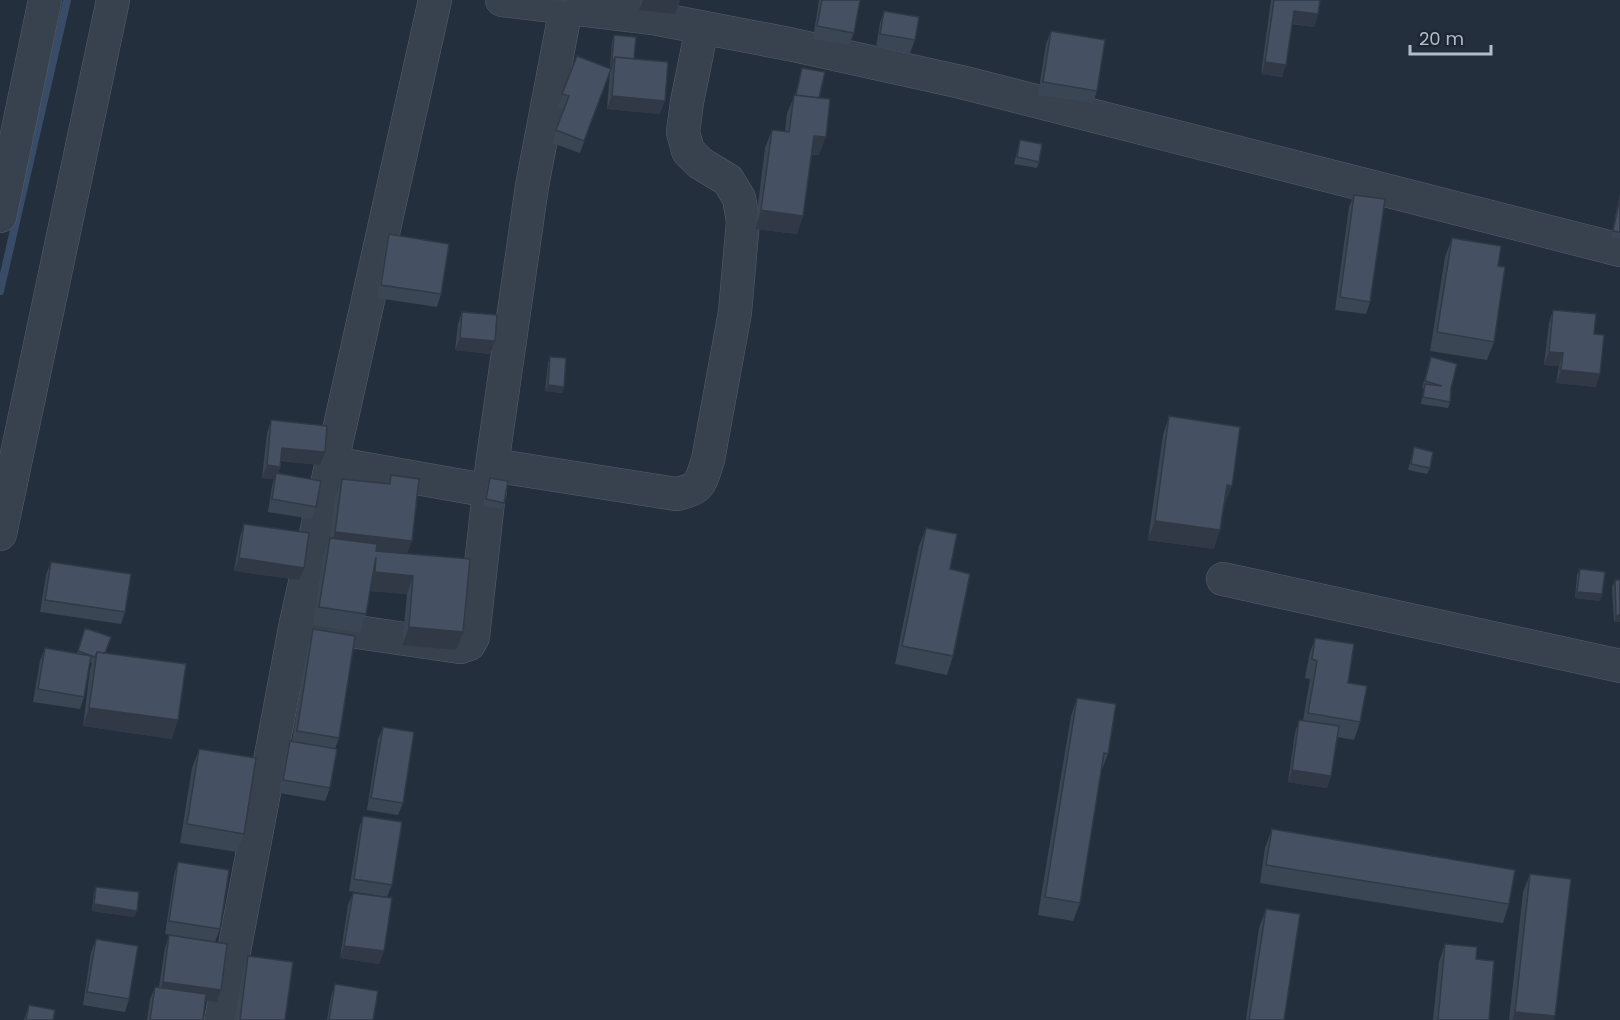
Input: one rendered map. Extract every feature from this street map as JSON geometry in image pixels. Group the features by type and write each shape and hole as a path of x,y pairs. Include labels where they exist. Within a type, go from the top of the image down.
{"street":[{"path":"0,216 45,0"},
{"path":"0,534 113,0"},
{"path":"221,1020 297,623 435,0"},
{"path":"502,0 653,18 789,44 961,82 1620,250"},
{"path":"297,623 460,647 469,644 473,637 477,618 491,478 532,186 566,8"},
{"path":"332,463 676,494 692,491 700,483 708,460 735,312 743,221 739,198 728,180 700,163 688,152 683,132 702,28"},
{"path":"1223,579 1620,666"}],"building":[{"path":"822,0 860,0 854,33 817,26"},
{"path":"1274,0 1320,0 1318,14 1294,11 1286,65 1265,62"},
{"path":"884,11 919,17 915,40 880,34"},
{"path":"1051,31 1105,40 1097,91 1043,82"},
{"path":"614,35 636,37 634,59 615,57 612,60"},
{"path":"577,56 611,69 584,141 556,130 569,96 562,94"},
{"path":"615,57 668,62 665,101 612,96"},
{"path":"802,68 825,72 819,98 796,95"},
{"path":"794,95 830,99 826,137 814,136 803,216 761,210 772,130 789,132"},
{"path":"1020,140 1042,144 1039,162 1017,157"},
{"path":"1354,195 1385,199 1370,302 1340,297"},
{"path":"1620,198 1620,232 1613,231"},
{"path":"389,234 449,244 441,294 381,285"},
{"path":"1452,238 1501,246 1498,266 1505,267 1494,342 1437,332"},
{"path":"1553,310 1596,314 1594,334 1604,335 1600,374 1561,370 1563,353 1549,352"},
{"path":"462,312 497,315 495,341 460,338"},
{"path":"550,357 566,358 564,387 548,385"},
{"path":"1431,357 1457,364 1450,402 1423,397 1425,384 1442,386 1425,381"},
{"path":"1169,416 1240,427 1232,486 1227,485 1220,530 1155,521"},
{"path":"271,420 327,426 325,452 282,448 280,467 267,465"},
{"path":"1414,447 1433,452 1430,468 1411,464"},
{"path":"276,473 321,481 316,507 272,499"},
{"path":"391,475 419,479 412,541 335,532 342,479 390,484"},
{"path":"490,478 508,481 504,503 486,499"},
{"path":"244,524 309,533 304,568 239,558"},
{"path":"926,528 957,534 950,569 970,574 953,656 902,646"},
{"path":"330,538 377,544 376,551 470,559 463,632 409,627 413,576 375,572 376,557 366,614 319,607"},
{"path":"51,562 131,574 125,612 45,600"},
{"path":"1580,569 1605,572 1602,594 1577,592"},
{"path":"1615,580 1620,580 1620,615 1616,616"},
{"path":"85,628 111,637 105,653 97,652 95,657 78,651"},
{"path":"313,629 355,636 339,738 297,731"},
{"path":"1315,638 1354,644 1348,683 1367,686 1360,722 1308,713 1317,661 1312,659"},
{"path":"45,648 91,656 84,697 38,689"},
{"path":"97,652 186,664 178,720 89,708"},
{"path":"1077,698 1116,704 1108,754 1104,753 1080,903 1045,897"},
{"path":"1299,720 1339,726 1331,776 1292,770"},
{"path":"383,727 414,732 403,803 371,798"},
{"path":"290,741 337,749 330,788 283,780"},
{"path":"199,749 256,758 244,834 187,824"},
{"path":"363,816 402,822 392,885 354,879"},
{"path":"1272,829 1515,870 1509,904 1266,865"},
{"path":"178,862 229,870 220,929 169,921"},
{"path":"1530,874 1571,879 1555,1016 1515,1012"},
{"path":"96,887 139,892 137,911 94,904"},
{"path":"353,893 392,898 384,951 344,946"},
{"path":"1266,909 1300,914 1284,1020 1249,1020"},
{"path":"169,935 227,944 221,990 163,982"},
{"path":"96,939 138,946 129,999 87,992"},
{"path":"1445,944 1477,947 1476,959 1494,961 1489,1020 1438,1020"},
{"path":"248,956 293,962 285,1020 240,1020"},
{"path":"335,984 378,991 373,1020 329,1020"},
{"path":"155,987 206,994 203,1020 150,1020"},
{"path":"29,1005 55,1010 53,1020 26,1020"}],"waterway":[{"path":"0,291 67,0"}]}
